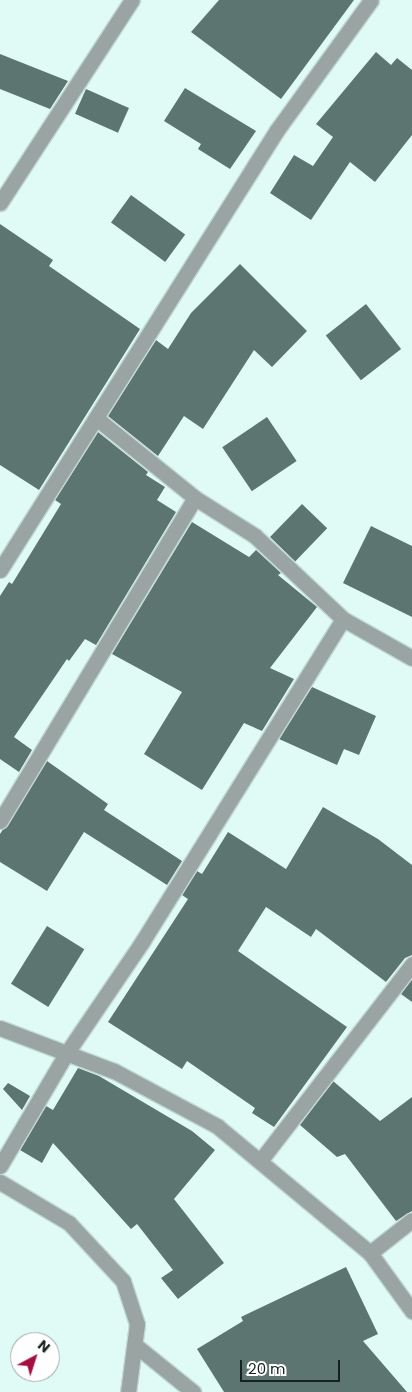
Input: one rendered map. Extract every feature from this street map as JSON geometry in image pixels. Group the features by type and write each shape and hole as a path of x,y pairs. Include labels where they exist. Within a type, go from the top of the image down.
{"street":[{"path":"0,203 132,0"},
{"path":"0,570 277,130 371,0"},
{"path":"96,418 195,498 254,536 343,619 412,658"},
{"path":"0,821 195,498"},
{"path":"0,1166 66,1054 142,942 343,619"},
{"path":"260,1161 412,964"},
{"path":"0,1028 114,1071 217,1126 370,1253 412,1312"},
{"path":"0,1182 69,1223 123,1281 138,1324 128,1392"},
{"path":"370,1253 412,1220"},
{"path":"135,1345 193,1392"}],"building":[{"path":"219,0 354,0 281,99 191,32"},
{"path":"376,52 391,65 397,58 412,70 412,135 375,182 350,162 311,220 270,193 294,155 313,166 333,137 316,124"},
{"path":"0,54 68,81 50,109 0,89"},
{"path":"185,88 256,131 230,169 198,149 201,144 164,121"},
{"path":"86,89 129,108 118,133 75,114"},
{"path":"131,195 185,234 165,262 111,223"},
{"path":"0,224 53,260 49,266 140,329 39,490 0,465"},
{"path":"240,264 307,331 272,367 254,350 203,429 184,416 158,456 108,416 156,340 168,349 191,313"},
{"path":"366,304 401,349 361,380 326,335"},
{"path":"267,417 297,461 252,491 222,447"},
{"path":"98,432 148,472 146,475 165,487 157,500 176,512 96,645 85,639 69,661 67,659 14,737 32,750 19,772 0,759 0,596 9,582 12,584 61,504 55,500"},
{"path":"302,504 327,528 295,561 270,537"},
{"path":"192,522 249,557 256,550 281,573 278,575 317,607 270,668 294,679 262,731 244,723 202,790 144,754 182,692 112,654"},
{"path":"371,526 412,546 412,617 343,583"},
{"path":"312,687 376,716 359,755 344,749 337,765 279,739"},
{"path":"47,761 108,804 104,810 182,861 167,885 84,832 47,891 0,862 0,834"},
{"path":"323,807 378,839 412,865 412,955 405,958 386,982 316,929 311,937 266,907 238,951 347,1027 274,1127 252,1113 255,1108 187,1061 182,1069 108,1022 188,899 182,895 197,871 202,874 228,832 286,869"},
{"path":"47,926 84,949 48,1007 11,984"},
{"path":"412,979 412,1002 401,994"},
{"path":"78,1068 99,1076 192,1131 215,1150 174,1199 224,1263 178,1299 161,1278 173,1270 137,1224 131,1229 53,1143 42,1163 20,1150 46,1106 53,1110"},
{"path":"333,1081 380,1121 412,1097 412,1211 396,1221 345,1154 337,1157 300,1125"},
{"path":"8,1083 30,1096 22,1110 3,1089"},
{"path":"346,1267 378,1334 363,1341 407,1392 224,1392 197,1349 243,1321 241,1317"}]}
